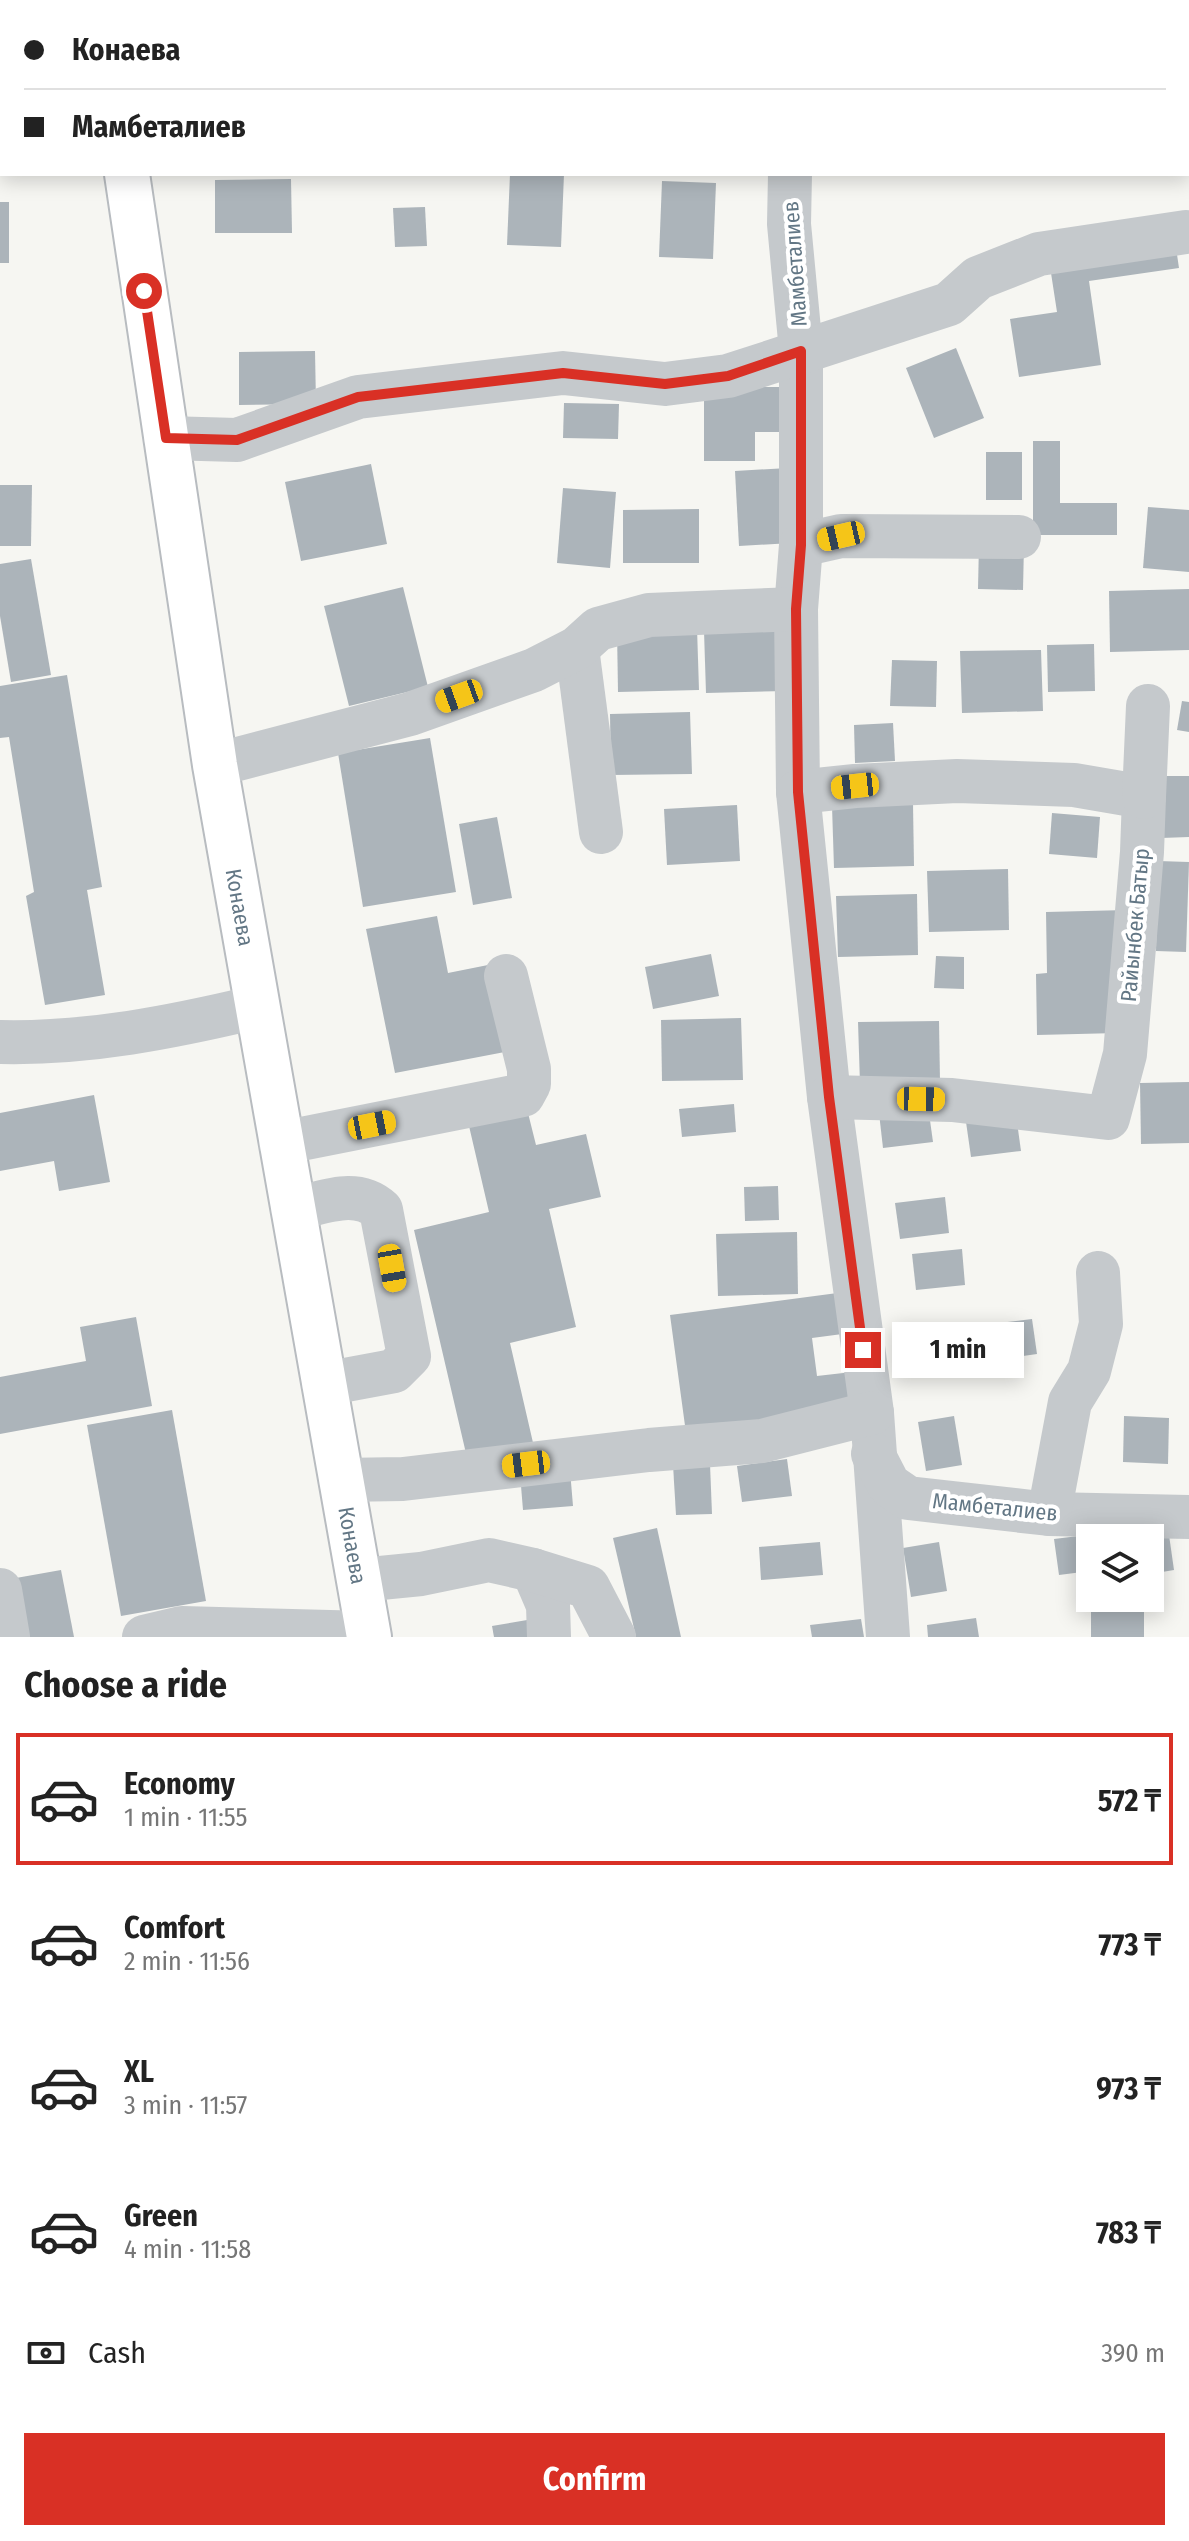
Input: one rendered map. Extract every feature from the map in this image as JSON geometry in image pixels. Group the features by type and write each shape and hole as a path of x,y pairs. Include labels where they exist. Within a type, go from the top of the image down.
{"main road":[{"name":"Конаева","path":"127,176 215,765 369,1635"}],"street":[{"name":"Мамбеталиев","path":"790,176 789,224 801,351 801,545 796,609 798,792 829,1097 873,1434 888,1637"},
{"path":"166,438 237,440 358,397 563,373 665,384 728,376 949,304 978,278 1039,254 1186,232"},
{"path":"801,545 841,536 1019,537"},
{"path":"215,765 410,714 534,670 577,648 598,629 649,615 796,609"},
{"path":"577,648 601,832"},
{"path":"798,792 957,781 1074,785 1144,797 1148,706"},
{"name":"Райынбек Батыр","path":"829,1097 952,1100 1108,1118 1125,1054 1144,797"},
{"path":"281,1143 523,1095 529,1084 529,1069 506,976"},
{"path":"0,1042 40,1043 170,1028 257,1007"},
{"path":"293,1209 356,1196 370,1200 381,1210 409,1356 394,1371 324,1384"},
{"path":"1049,1514 1070,1402 1089,1371 1101,1324 1098,1273"},
{"path":"341,1480 403,1479 649,1450 873,1434"},
{"name":"Мамбеталиев","path":"873,1434 889,1485 908,1498 1049,1514 1189,1517"},
{"path":"360,1580 421,1574 489,1560 588,1587 614,1637"},
{"path":"533,1570 548,1605 549,1637"},
{"path":"0,1590 8,1637"},
{"path":"144,1637 182,1628 369,1635"}],"building":[{"path":"510,176 564,176 561,247 507,245"},
{"path":"291,179 292,233 215,233 215,180"},
{"path":"662,181 716,183 713,259 659,257"},
{"path":"0,202 9,202 9,263 0,263"},
{"path":"425,207 427,246 395,247 393,208"},
{"path":"1175,241 1179,268 1089,281 1101,365 1019,377 1010,319 1057,312 1049,260"},
{"path":"956,348 984,418 934,438 906,368"},
{"path":"315,351 316,404 239,405 239,352"},
{"path":"742,387 788,387 788,432 755,432 755,461 704,461 704,394"},
{"path":"564,403 619,404 618,439 563,438"},
{"path":"1033,441 1060,441 1060,503 1117,503 1117,535 1033,535"},
{"path":"986,452 1022,452 1022,500 986,500"},
{"path":"371,464 387,544 301,561 285,482"},
{"path":"788,468 792,543 739,546 735,471"},
{"path":"0,485 32,485 31,546 0,546"},
{"path":"563,488 616,492 610,568 557,563"},
{"path":"1148,507 1189,510 1189,572 1143,568"},
{"path":"699,509 699,563 623,563 623,510"},
{"path":"979,543 1024,544 1023,590 978,589"},
{"path":"31,559 51,675 11,682 0,616 0,564"},
{"path":"403,587 428,687 349,706 324,606"},
{"path":"1189,589 1189,650 1110,652 1109,591"},
{"path":"697,628 699,690 618,692 617,630"},
{"path":"785,629 786,691 706,693 704,631"},
{"path":"1094,644 1095,691 1048,692 1047,645"},
{"path":"1041,650 1043,711 962,713 960,651"},
{"path":"892,660 937,661 936,707 890,706"},
{"path":"67,675 102,887 87,890 105,995 45,1005 26,896 34,892 9,737 0,738 0,686"},
{"path":"1182,701 1189,702 1189,732 1177,730"},
{"path":"690,712 692,774 611,775 610,714"},
{"path":"893,723 895,761 855,763 854,725"},
{"path":"430,738 456,892 363,907 338,753"},
{"path":"1160,776 1189,776 1189,837 1161,838"},
{"path":"913,804 914,866 834,868 832,806"},
{"path":"737,805 740,861 667,865 664,809"},
{"path":"1052,813 1100,817 1097,858 1049,854"},
{"path":"497,817 512,898 473,905 459,824"},
{"path":"1158,861 1189,862 1186,952 1156,951"},
{"path":"1008,869 1009,930 929,932 927,871"},
{"path":"917,894 918,955 838,957 836,896"},
{"path":"1127,910 1118,1033 1037,1035 1036,974 1047,973 1046,912"},
{"path":"437,916 448,973 498,963 515,1050 395,1073 366,929"},
{"path":"711,954 719,996 653,1009 645,967"},
{"path":"936,956 964,957 964,989 934,988"},
{"path":"741,1018 743,1080 662,1081 661,1020"},
{"path":"939,1021 940,1082 860,1084 858,1022"},
{"path":"1189,1082 1189,1143 1141,1144 1140,1083"},
{"path":"94,1095 110,1182 59,1191 54,1161 0,1171 0,1113"},
{"path":"734,1104 736,1132 682,1137 679,1109"},
{"path":"928,1106 933,1142 883,1148 879,1113"},
{"path":"528,1113 536,1145 586,1134 601,1197 549,1209 576,1327 510,1343 534,1447 468,1462 414,1230 489,1212 469,1126"},
{"path":"1016,1115 1021,1151 971,1157 966,1122"},
{"path":"778,1186 779,1220 745,1221 744,1187"},
{"path":"945,1197 949,1233 900,1239 895,1203"},
{"path":"797,1232 798,1294 718,1296 716,1234"},
{"path":"962,1249 965,1285 916,1290 912,1254"},
{"path":"845,1292 850,1333 812,1338 817,1376 852,1372 857,1411 686,1433 670,1315"},
{"path":"136,1317 152,1406 0,1434 0,1377 86,1361 80,1327"},
{"path":"1032,1319 1037,1354 987,1361 982,1325"},
{"path":"172,1410 206,1601 121,1616 87,1425"},
{"path":"954,1416 962,1465 926,1471 918,1422"},
{"path":"1124,1416 1169,1418 1168,1464 1123,1462"},
{"path":"787,1459 792,1496 742,1502 737,1466"},
{"path":"710,1464 712,1514 676,1515 673,1465"},
{"path":"570,1470 573,1506 523,1510 520,1474"},
{"path":"657,1528 681,1637 636,1637 613,1538"},
{"path":"1169,1535 1174,1570 1164,1572 1164,1536"},
{"path":"1076,1536 1076,1573 1059,1575 1054,1539"},
{"path":"820,1542 823,1575 761,1580 759,1547"},
{"path":"939,1542 947,1591 911,1597 903,1548"},
{"path":"61,1570 74,1637 27,1637 16,1578"},
{"path":"1091,1612 1144,1612 1144,1637 1091,1637"},
{"path":"976,1618 979,1637 928,1637 927,1625"},
{"path":"533,1619 536,1637 494,1637 492,1626"},
{"path":"861,1619 864,1637 812,1637 810,1625"}],"route":[{"path":"144,291 166,438 237,440 358,397 563,373 665,384 728,376 801,351 801,545 796,609 798,792 829,1097 863,1350"}]}
